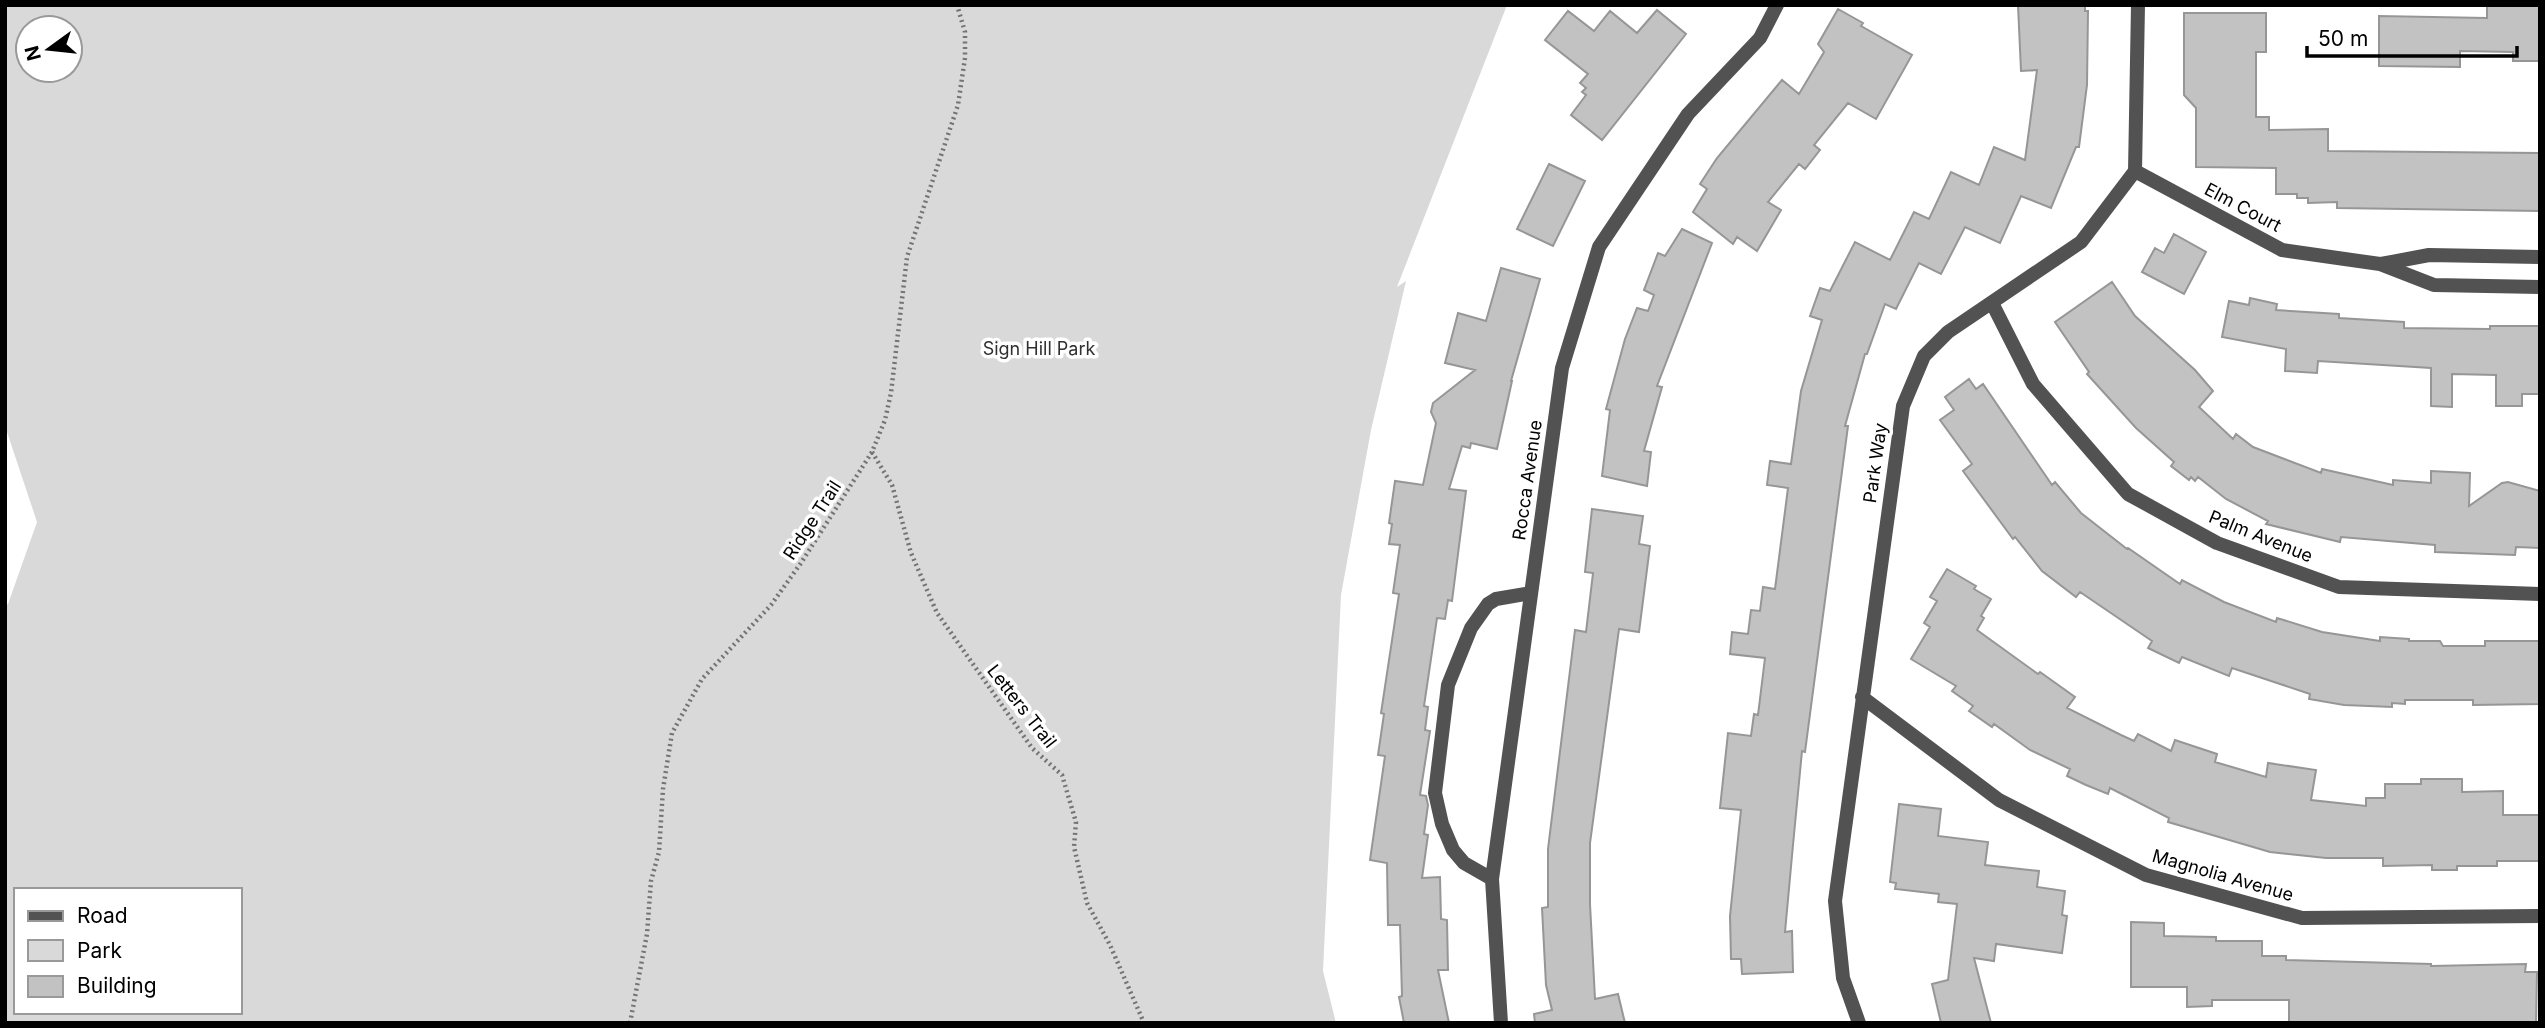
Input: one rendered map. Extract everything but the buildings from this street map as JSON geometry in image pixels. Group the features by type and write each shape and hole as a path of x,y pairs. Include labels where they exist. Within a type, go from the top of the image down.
{"street":[{"name":"Rocca Avenue","path":"1501,1023 1492,879 1562,369 1599,247 1688,114 1760,38 1777,5"},
{"path":"2135,171 2137,5"},
{"name":"Elm Court","path":"2135,171 2282,250 2380,264 2434,285 2540,287"},
{"name":"Park Way","path":"1859,1023 1843,978 1835,901 1903,406 1924,356 1948,331 2081,242 2135,171"},
{"name":"Elm Court","path":"2380,264 2429,255 2540,257"},
{"name":"Palm Avenue","path":"1992,303 2033,384 2129,494 2217,543 2339,587 2540,594"},
{"path":"1492,879 1464,863 1453,850 1442,824 1435,793 1448,685 1471,628 1488,604 1496,599 1531,593"},
{"name":"Magnolia Avenue","path":"1863,697 1999,800 2146,875 2302,918 2540,916"}],"path":[{"name":"Ridge Trail","path":"629,1023 647,934 651,881 659,852 663,789 672,733 702,679 771,605 802,564 872,452 885,420 891,393 907,257 958,105 965,58 965,32 957,5"},
{"name":"Letters Trail","path":"872,452 892,485 911,554 937,613 1032,748 1062,775 1076,821 1074,847 1087,903 1110,946 1144,1023"}],"green space":[{"name":"Sign Hill Park","path":"5,5 1507,5 1397,287 1406,281 1371,430 1341,595 1323,971 1336,1023 5,1023 5,606 37,522 5,426"}]}
